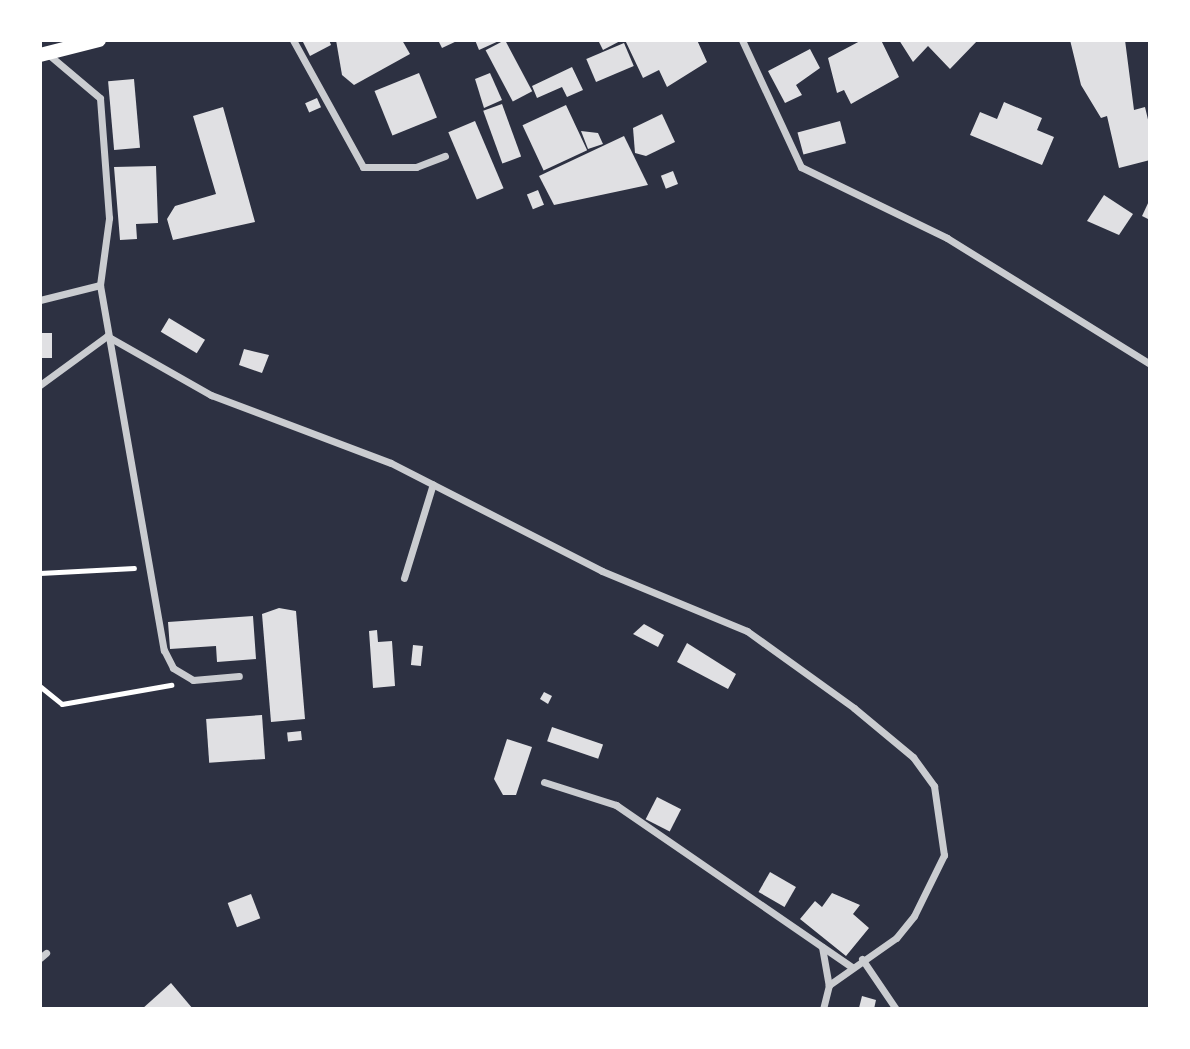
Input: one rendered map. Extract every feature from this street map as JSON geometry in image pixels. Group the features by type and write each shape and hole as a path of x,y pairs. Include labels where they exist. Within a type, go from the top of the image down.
{"main road":[{"path":"44,55 99,40"}],"street":[{"path":"293,40 363,167 416,167 445,156"},
{"path":"741,40 801,167 947,238 1150,364"},
{"path":"44,55 100,98 109,218 100,285 146,568 164,650 173,668 193,680 239,676"},
{"path":"40,300 100,285"},
{"path":"40,385 107,336"},
{"path":"107,336 211,395 433,484 602,571 747,631 913,757 942,808 944,855 915,916 896,938 862,959 829,985"},
{"path":"404,578 433,484"},
{"path":"544,782 616,804 852,967"},
{"path":"822,947 829,985 823,1009"},
{"path":"862,959 896,1009"}],"path":[{"path":"40,573 146,568"},
{"path":"40,686 62,704 193,680"}],"building":[{"path":"302,40 329,40 331,45 310,56"},
{"path":"336,40 402,40 410,54 354,85 342,75"},
{"path":"438,40 459,40 442,48"},
{"path":"475,40 501,40 479,50"},
{"path":"505,40 532,91 513,102 486,50"},
{"path":"598,40 622,40 603,50"},
{"path":"625,40 697,40 707,62 667,87 659,70 643,78"},
{"path":"862,40 881,40 899,77 851,104 844,90 837,93 828,58"},
{"path":"899,40 978,40 950,69 928,46 913,62"},
{"path":"1070,40 1125,40 1134,110 1145,107 1150,128 1150,160 1119,168 1107,116 1101,118 1081,85"},
{"path":"624,43 634,66 596,82 586,59"},
{"path":"810,49 820,68 796,85 802,95 785,103 768,71"},
{"path":"572,67 583,90 567,97 562,87 537,98 532,86"},
{"path":"419,73 437,118 392,135 374,91"},
{"path":"490,73 502,100 484,108 475,79"},
{"path":"134,79 140,148 114,150 108,81"},
{"path":"317,98 321,107 309,112 305,103"},
{"path":"1004,102 1042,118 1037,130 1054,137 1042,165 970,135 980,112 997,119"},
{"path":"502,104 521,157 502,163 483,111"},
{"path":"566,105 587,150 544,171 522,125"},
{"path":"223,107 255,222 173,240 167,219 175,206 216,194 193,116"},
{"path":"662,114 675,142 646,156 635,153 633,128"},
{"path":"475,121 504,188 477,200 448,132"},
{"path":"840,121 846,143 803,155 797,132"},
{"path":"581,131 598,133 603,144 588,149"},
{"path":"624,136 648,185 554,205 539,176"},
{"path":"156,166 158,223 136,224 137,239 120,240 114,167"},
{"path":"673,171 678,184 666,189 661,176"},
{"path":"538,190 544,205 533,209 527,194"},
{"path":"1104,195 1133,214 1119,235 1087,221"},
{"path":"1150,199 1150,220 1142,216"},
{"path":"169,318 205,340 197,353 161,332"},
{"path":"40,333 52,333 52,358 40,358"},
{"path":"244,349 269,355 262,373 239,365"},
{"path":"279,608 296,611 305,719 271,722 262,614"},
{"path":"253,616 256,659 217,662 216,646 170,649 168,622"},
{"path":"644,624 664,635 658,647 633,634"},
{"path":"377,630 378,642 392,641 395,686 373,688 369,631"},
{"path":"687,643 736,674 728,689 677,662"},
{"path":"413,645 423,646 421,666 411,665"},
{"path":"544,692 552,696 548,704 540,699"},
{"path":"262,715 265,759 209,763 206,719"},
{"path":"552,727 603,745 598,759 547,741"},
{"path":"301,731 302,740 288,741 287,732"},
{"path":"507,739 532,747 516,795 503,795 494,779"},
{"path":"657,797 681,809 670,832 646,819"},
{"path":"770,872 796,887 784,907 758,892"},
{"path":"832,893 860,905 853,914 869,928 846,956 800,919 815,901 822,907"},
{"path":"251,894 260,918 237,927 228,903"},
{"path":"171,983 193,1009 142,1009"},
{"path":"862,996 876,1000 874,1009 859,1008"}]}
